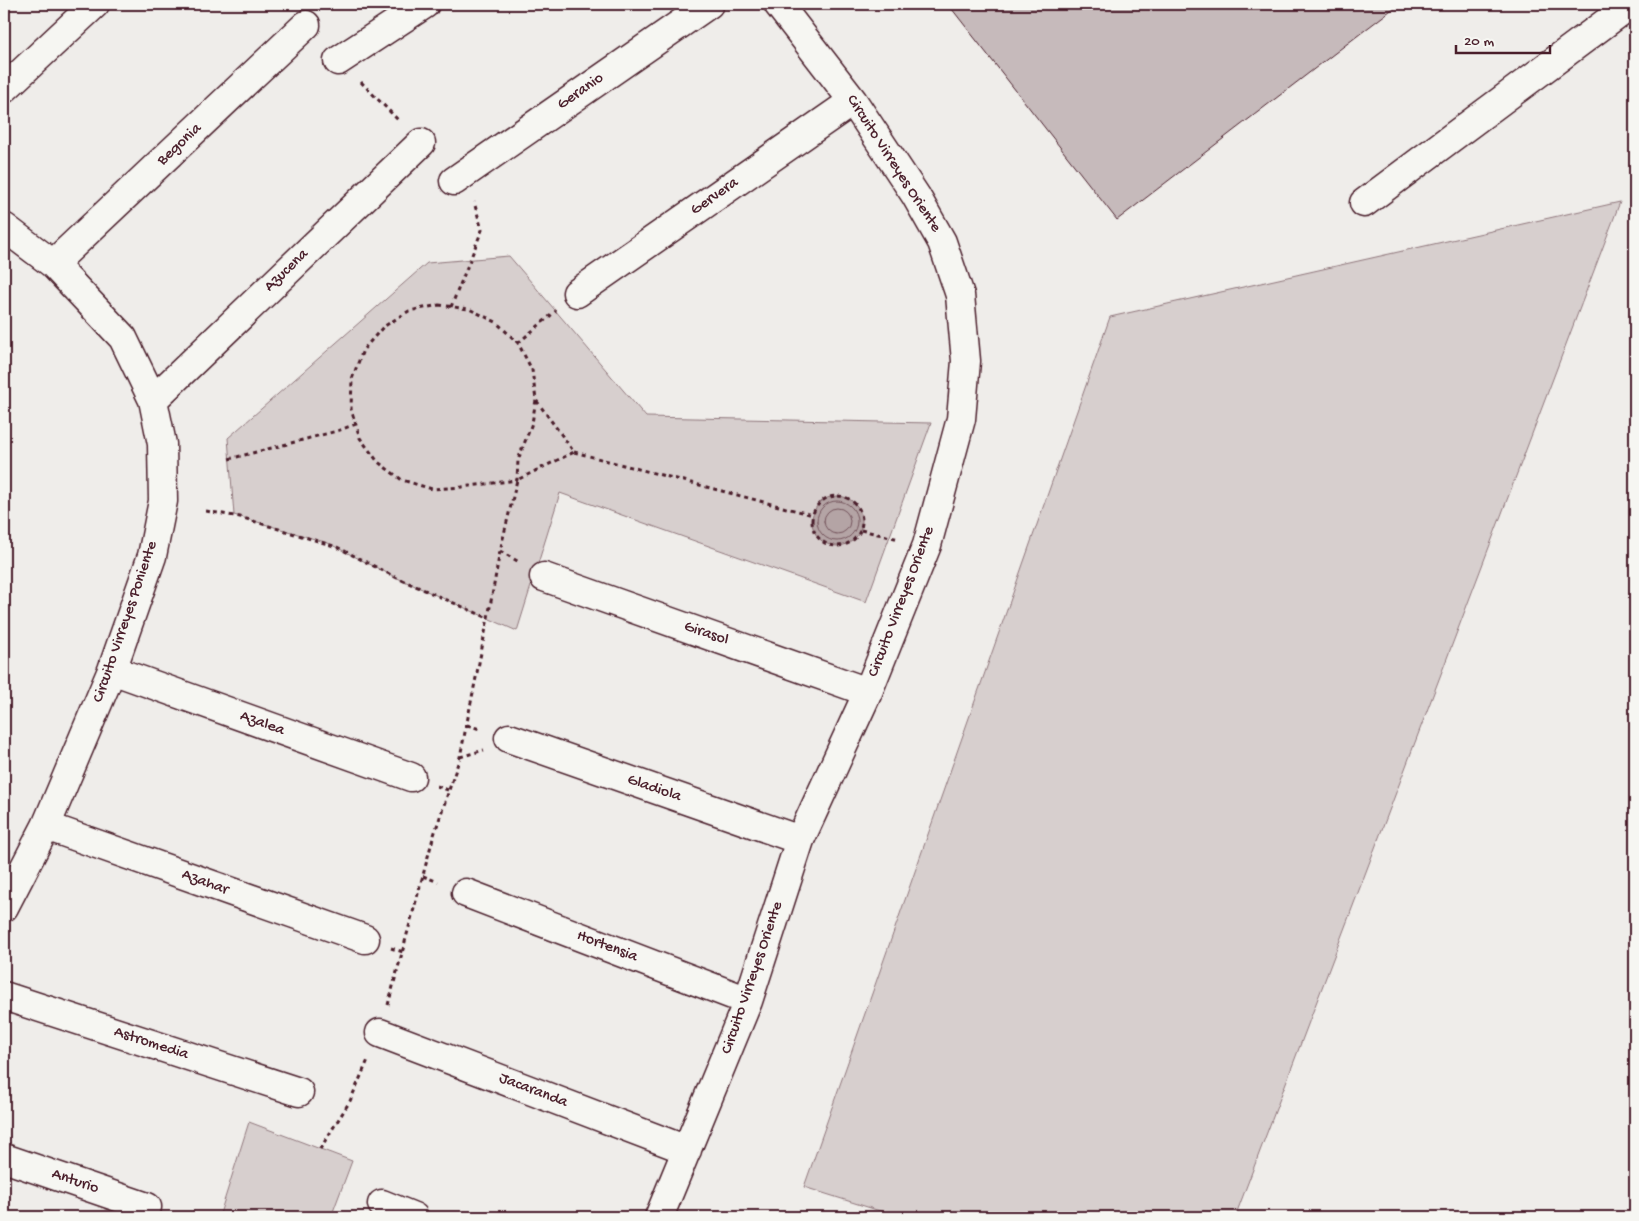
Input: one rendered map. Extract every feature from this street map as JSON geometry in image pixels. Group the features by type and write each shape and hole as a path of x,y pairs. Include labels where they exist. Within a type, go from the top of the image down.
{"street":[{"path":"4,89 95,4"},
{"path":"338,61 425,4"},
{"name":"Geranio","path":"454,181 709,4"},
{"name":"Circuito Virreyes Oriente","path":"659,1217 748,1001 800,840 868,692 927,545 961,419 966,361 960,295 942,242 916,196 853,101 778,4"},
{"path":"1364,202 1631,4"},
{"name":"Begonia","path":"53,264 306,25"},
{"name":"Gervera","path":"577,293 853,101"},
{"name":"Azucena","path":"153,400 421,143"},
{"name":"Circuito Virreyes Poniente","path":"4,227 53,264 123,338 153,400 162,444 163,501 152,556 112,670 46,826 4,907"},
{"name":"Girasol","path":"544,577 868,692"},
{"name":"Azalea","path":"112,670 411,777"},
{"name":"Gladiola","path":"509,738 800,840"},
{"name":"Azahar","path":"46,826 365,940"},
{"name":"Hortensia","path":"466,893 748,1001"},
{"name":"Astromedia","path":"4,996 299,1092"},
{"name":"Jacaranda","path":"380,1032 687,1150"},
{"name":"Anturio","path":"4,1158 147,1207"},
{"path":"382,1204 414,1217"}],"path":[{"path":"518,343 577,293"},
{"path":"320,1149 350,1101 380,1032 433,838 460,757 500,551 517,480 518,460 532,423 536,400 532,370 518,343 496,322 469,309 439,305 409,311 383,327 363,350 352,379 351,409 360,438 378,462 402,480 432,489 517,480 574,452"},
{"path":"536,400 574,452 813,515"},
{"path":"229,459 356,424"},
{"path":"837,495 853,501 859,507 862,514 861,530 850,544 829,546 818,538 814,532 812,523 816,507 822,501 837,495"},
{"path":"206,511 240,517 337,547 395,577 488,618"},
{"path":"861,530 927,545"}],"shaded area":[{"path":"1620,202 1235,1217 899,1217 804,1187 1110,317"},
{"path":"509,256 646,417 931,423 866,602 560,493 517,631 395,577 328,543 234,515 228,438 427,263"},
{"path":"249,1122 352,1161 331,1217 219,1217"}],"water":[{"path":"837,496 851,500 858,507 862,521 858,535 851,542 837,546 823,542 816,535 812,521 816,507 823,500"}],"building":[{"path":"948,4 1399,4 1117,220"}]}
